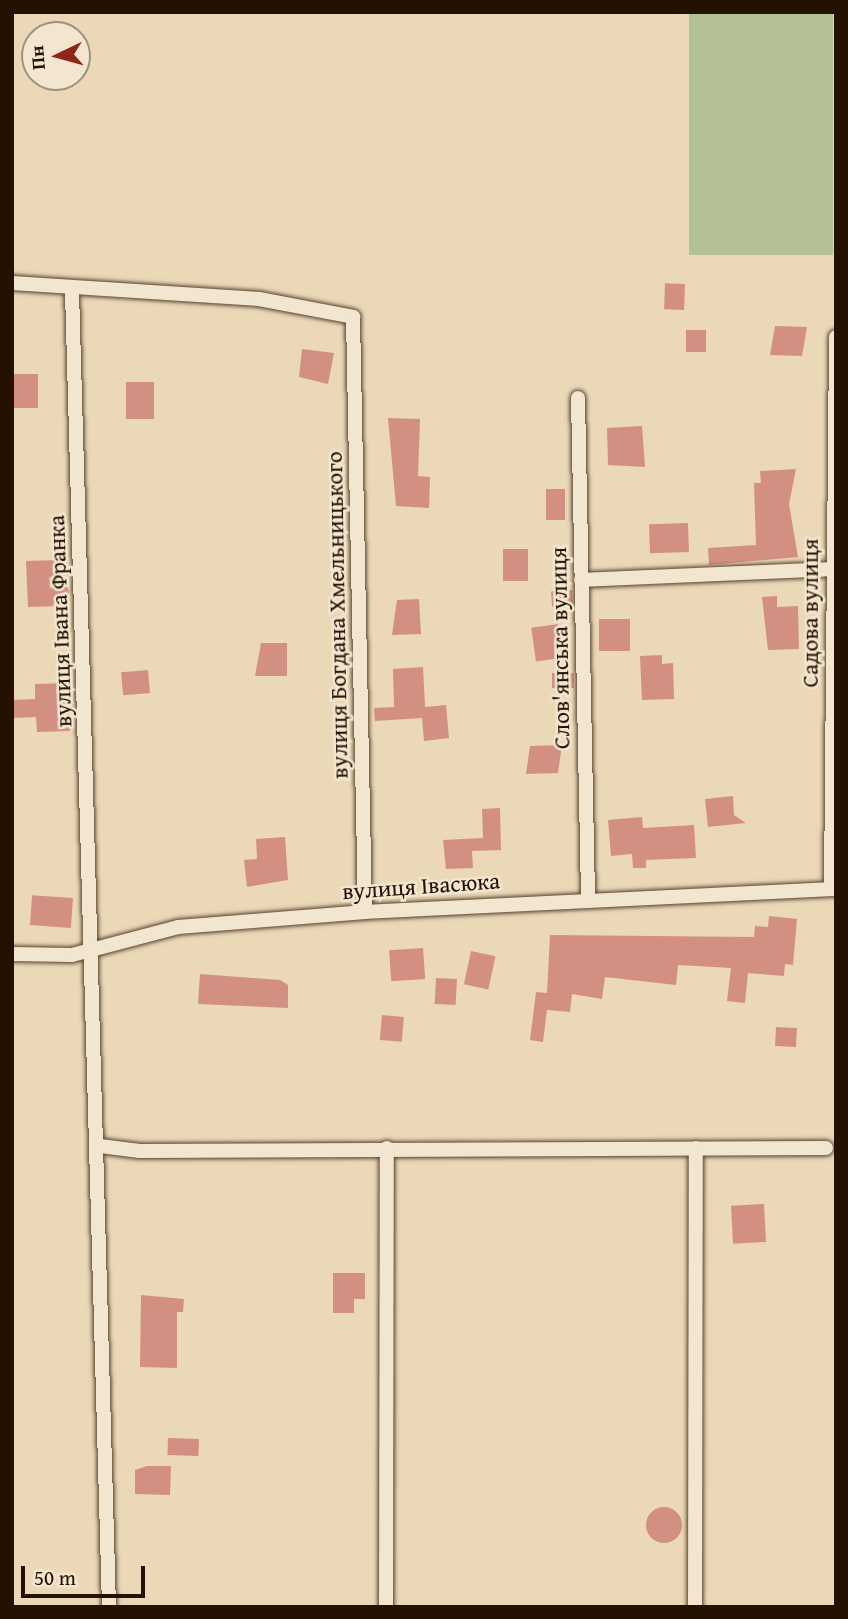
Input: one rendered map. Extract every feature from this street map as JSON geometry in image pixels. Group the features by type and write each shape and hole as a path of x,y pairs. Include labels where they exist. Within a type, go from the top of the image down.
{"street":[{"path":"12,283 72,291"},
{"name":"вулиця Богдана Хмельницького","path":"72,291 259,299 352,317 365,912"},
{"name":"вулиця Івана Франка","path":"72,291 93,949 91,1070 100,1146 110,1607"},
{"name":"Садова вулиця","path":"833,889 836,337"},
{"name":"Слов'янська вулиця","path":"578,398 588,898"},
{"path":"581,580 833,569"},
{"name":"вулиця Івасюка","path":"12,954 93,949 178,927 365,912 588,898 765,897 833,889"},
{"path":"100,1146 140,1151 826,1148"},
{"path":"386,1607 387,1148"},
{"path":"695,1607 696,1148"}],"green space":[{"path":"689,12 833,12 833,255 689,255"}],"building":[{"path":"665,283 685,284 684,310 664,309"},
{"path":"775,326 807,327 802,356 770,355"},
{"path":"686,330 706,330 706,352 686,352"},
{"path":"302,349 334,353 328,384 299,377"},
{"path":"12,374 38,374 38,408 12,408"},
{"path":"126,382 154,382 154,419 126,419"},
{"path":"388,418 420,419 418,476 430,477 429,508 396,506"},
{"path":"642,426 645,467 608,465 607,428"},
{"path":"796,469 789,504 798,557 709,565 708,548 756,545 754,483 761,483 760,471"},
{"path":"546,489 565,489 565,520 546,520"},
{"path":"688,523 689,552 650,553 649,524"},
{"path":"503,549 528,549 528,581 503,581"},
{"path":"59,560 69,593 60,593 61,606 28,607 26,561"},
{"path":"572,590 573,605 552,606 551,591"},
{"path":"777,596 777,607 798,606 799,649 768,650 762,597"},
{"path":"419,599 421,634 392,635 397,600"},
{"path":"599,619 630,619 630,651 599,651"},
{"path":"558,624 563,658 536,661 531,628"},
{"path":"261,643 287,643 287,676 255,676"},
{"path":"662,655 662,664 673,663 674,699 642,700 640,656"},
{"path":"423,667 425,707 446,705 449,738 424,741 422,718 375,721 374,708 394,707 393,669"},
{"path":"148,670 150,693 123,695 121,672"},
{"path":"552,673 574,673 574,688 552,688"},
{"path":"68,683 70,731 37,732 36,717 12,718 12,700 35,699 35,684"},
{"path":"562,745 558,773 526,774 530,746"},
{"path":"733,796 734,815 746,823 708,827 705,799"},
{"path":"500,808 501,850 472,851 473,868 446,869 443,840 483,838 482,809"},
{"path":"642,817 643,828 694,825 696,858 646,860 646,868 633,868 632,854 611,856 608,820"},
{"path":"285,837 288,880 247,887 244,860 257,859 256,839"},
{"path":"32,895 73,898 71,928 30,925"},
{"path":"769,916 797,919 793,965 785,964 784,976 748,973 745,1003 727,1001 731,968 678,965 676,985 605,977 602,999 572,994 570,1012 547,1010 543,1042 530,1040 536,992 547,993 550,935 754,937 755,926 768,927"},
{"path":"423,948 425,979 391,981 389,950"},
{"path":"471,951 495,956 488,989 464,984"},
{"path":"200,974 280,980 288,985 288,1008 198,1004"},
{"path":"436,978 457,979 456,1005 435,1004"},
{"path":"382,1015 404,1017 402,1042 380,1040"},
{"path":"776,1027 797,1028 796,1047 775,1046"},
{"path":"764,1204 766,1242 733,1244 731,1206"},
{"path":"333,1273 365,1273 365,1299 354,1299 354,1313 333,1313"},
{"path":"141,1295 184,1299 183,1312 177,1312 177,1368 140,1367"},
{"path":"168,1438 199,1439 198,1456 167,1455"},
{"path":"147,1466 171,1466 170,1495 135,1494 135,1470"},
{"path":"664,1507 676,1513 682,1525 676,1537 664,1543 652,1537 646,1525 652,1513"}]}
